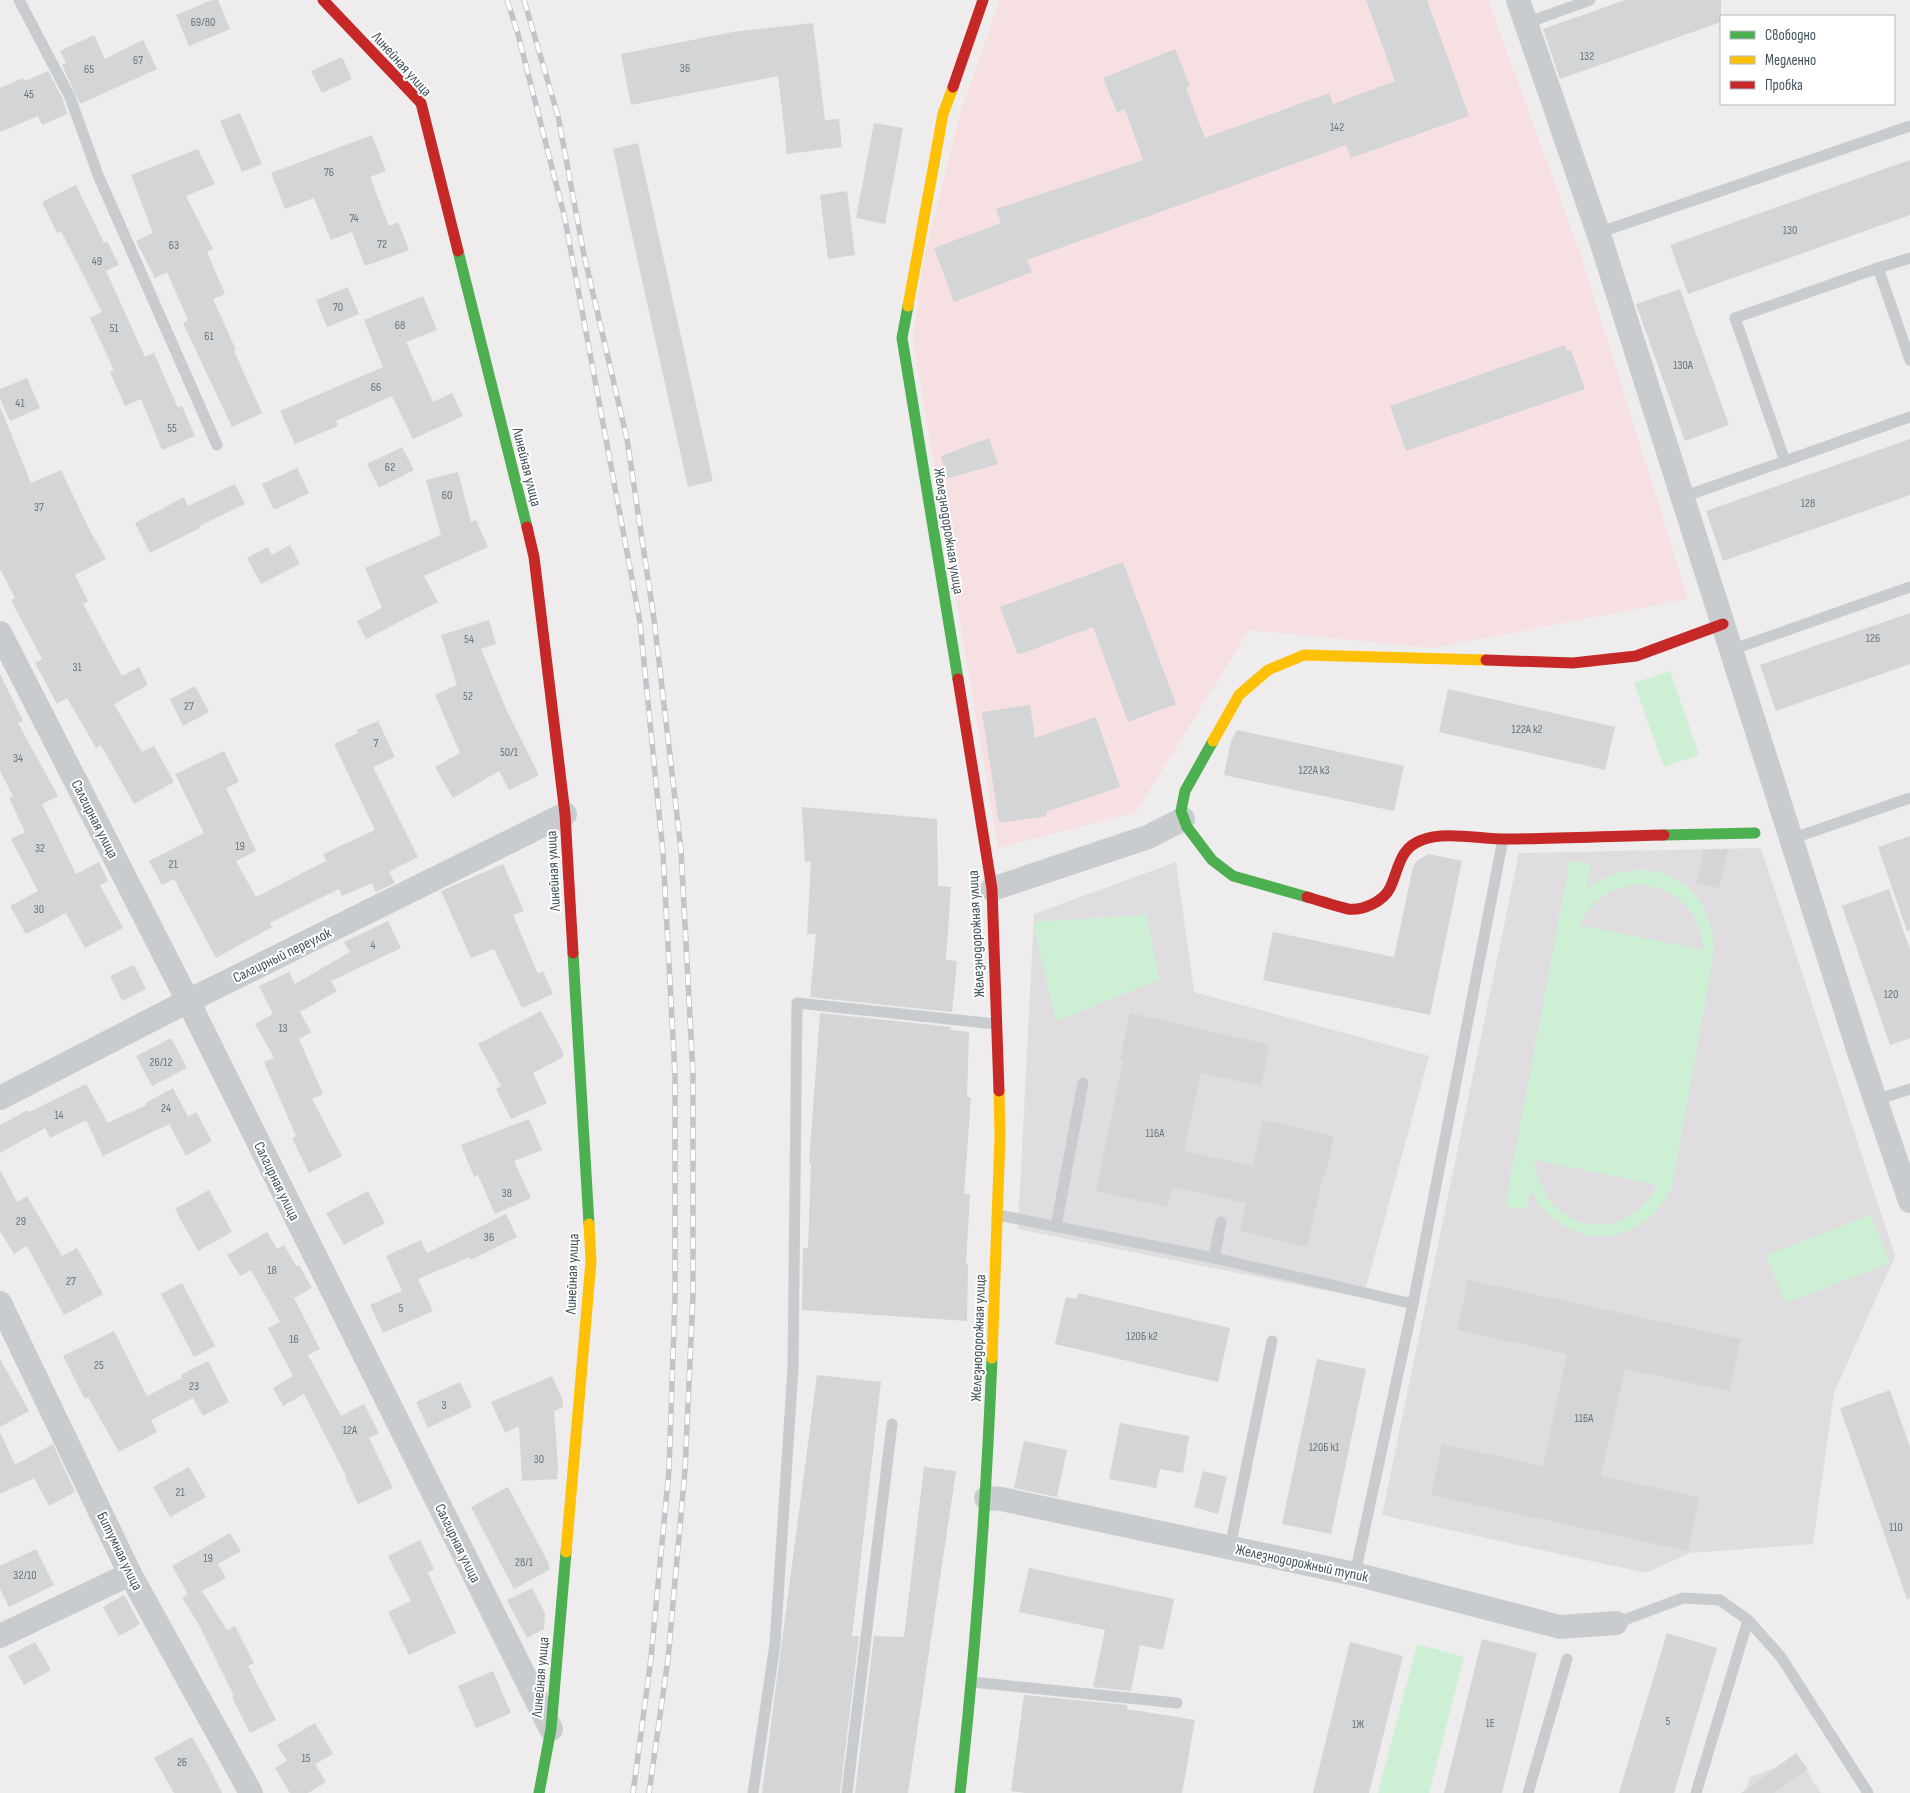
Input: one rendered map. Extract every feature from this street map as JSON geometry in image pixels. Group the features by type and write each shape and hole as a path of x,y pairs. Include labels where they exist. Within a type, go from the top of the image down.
{"street":[{"name":"Линейная улица","path":"323,0 420,103 534,556 565,814 591,1261 550,1729 540,1793"},
{"name":"Железнодорожная улица","path":"960,1793 972,1682 986,1498 998,1215 1000,1137 992,889 902,338 943,114 983,0"},
{"path":"1518,0 1598,233 1791,839 1910,1201"},
{"path":"1723,624 1636,656 1574,663 1304,655 1268,670 1239,695 1185,791 1181,811 1183,819 1196,840 1212,860 1233,876 1349,909 1364,908 1378,901 1389,890 1399,860 1407,849 1420,840 1434,836 1502,839 1755,832"},
{"name":"Салгирная улица","path":"0,633 188,1001 550,1729"},
{"name":"Салгирный переулок","path":"0,1098 188,1001 565,814"},
{"path":"992,889 1148,837 1183,819"},
{"name":"Битумная улица","path":"0,1303 130,1574 251,1793"},
{"name":"Железнодорожный тупик","path":"986,1498 1001,1499 1355,1574 1560,1627 1616,1623"},
{"path":"0,1636 130,1574"}],"lane":[{"path":"19,0 70,97 98,175 217,445"},
{"path":"1526,23 1590,0"},
{"path":"1598,233 1910,126"},
{"path":"1785,461 1735,318 1910,258"},
{"path":"1878,268 1910,360"},
{"path":"1683,497 1910,417"},
{"path":"1731,650 1910,587"},
{"path":"1791,839 1910,798"},
{"path":"1355,1574 1413,1304 1502,839"},
{"path":"753,1793 775,1644 793,1368 797,1003 996,1024"},
{"path":"1056,1226 1083,1083"},
{"path":"1876,1100 1910,1089"},
{"path":"998,1215 1214,1258 1413,1304"},
{"path":"1214,1258 1221,1222"},
{"path":"1230,1547 1272,1341"},
{"path":"846,1793 892,1424"},
{"path":"1616,1623 1684,1598 1720,1600 1748,1620 1781,1657 1868,1793"},
{"path":"1696,1793 1748,1620"},
{"path":"1528,1793 1567,1658"},
{"path":"972,1682 1177,1703"}],"shaded area":[{"path":"1000,0 1488,0 1580,253 1688,599 1433,648 1249,630 1136,812 998,848 913,340 923,261 961,110"},
{"path":"1761,848 1895,1256 1834,1393 1813,1544 1690,1553 1646,1573 1382,1515 1519,853"},
{"path":"1176,862 1194,992 1429,1056 1363,1298 1018,1229 1034,914"},
{"path":"1799,1759 1821,1793 1745,1793 1750,1777"}],"green space":[{"path":"1670,671 1699,755 1664,767 1634,683"},
{"path":"1570,860 1591,864 1586,889 1608,877 1630,871 1652,871 1672,877 1689,888 1702,905 1711,926 1714,952 1672,1187 1658,1208 1641,1224 1622,1233 1602,1236 1582,1233 1562,1225 1545,1210 1530,1190 1526,1210 1505,1206","holes":["1638,884 1664,891 1684,904 1692,913 1697,924 1703,950 1579,925 1596,902 1610,892","1535,1160 1658,1185 1643,1205 1625,1218 1606,1224 1587,1224 1568,1216 1553,1203 1541,1184"]},
{"path":"1147,915 1159,980 1056,1021 1033,922"},
{"path":"1871,1215 1890,1263 1785,1303 1766,1255"},
{"path":"1417,1644 1464,1657 1429,1793 1378,1793"}],"building":[{"path":"212,0 218,0 230,29 189,46 176,15"},
{"path":"1366,0 1427,0 1469,116 1351,158 1346,145 1027,260 1032,272 954,302 934,248 1001,223 996,209 1143,160 1125,109 1117,112 1103,78 1175,49 1190,86 1186,88 1205,138 1329,93 1333,104 1395,81"},
{"path":"1625,0 1721,0 1720,22 1560,79 1543,29"},
{"path":"813,23 825,120 839,119 842,147 787,154 778,76 631,105 621,54 733,32"},
{"path":"94,35 105,59 143,40 157,69 80,104 62,65 66,63 60,51"},
{"path":"342,57 352,79 322,93 311,71"},
{"path":"48,71 63,100 67,114 42,125 38,116 0,132 0,88 23,78 25,81"},
{"path":"240,113 262,164 242,172 220,121"},
{"path":"874,123 903,128 885,224 856,218"},
{"path":"372,135 386,171 370,177 389,226 398,222 409,250 365,266 352,232 331,240 314,198 285,209 271,173"},
{"path":"638,143 713,481 688,487 613,149"},
{"path":"198,149 215,184 186,196 213,249 207,252 225,294 213,299 262,413 232,427 183,323 188,320 167,272 155,278 136,241 153,233 131,175"},
{"path":"1910,160 1910,215 1688,294 1670,245"},
{"path":"76,185 104,243 107,241 119,265 106,271 145,357 154,353 178,408 182,406 195,436 162,450 141,399 125,406 110,372 114,370 90,318 102,312 61,231 57,233 42,202"},
{"path":"847,191 855,255 828,259 820,195"},
{"path":"348,287 359,314 327,327 316,300"},
{"path":"1680,289 1729,425 1685,441 1636,304"},
{"path":"423,296 437,330 406,342 433,402 452,393 463,416 413,439 392,396 336,421 338,426 295,444 280,411 383,367 364,320"},
{"path":"1565,345 1567,351 1571,350 1585,389 1406,451 1390,406"},
{"path":"27,378 40,408 10,421 0,398 0,389"},
{"path":"0,407 31,483 61,470 88,527 106,559 75,575 88,601 83,604 122,676 139,667 148,685 114,704 142,752 154,746 174,782 134,804 101,745 96,748 67,698 57,704 35,663 42,659 11,600 15,598 0,569"},
{"path":"989,438 998,464 946,479 941,456"},
{"path":"1910,439 1910,495 1723,561 1706,511"},
{"path":"402,447 414,470 379,488 367,464"},
{"path":"297,468 309,493 274,510 262,484"},
{"path":"458,472 471,522 476,520 488,547 424,576 438,602 366,639 357,621 382,608 365,568 441,535 426,480"},
{"path":"235,484 245,504 199,526 200,528 150,553 135,523 184,497 188,506"},
{"path":"290,545 300,564 261,584 247,558 268,547 272,555"},
{"path":"1123,562 1176,704 1128,722 1093,627 1018,655 1000,607"},
{"path":"1910,613 1910,664 1776,711 1760,665"},
{"path":"489,620 496,644 481,649 507,711 539,775 509,790 499,771 453,798 435,767 460,753 435,695 457,685 441,635"},
{"path":"0,674 23,721 18,723 58,796 42,804 76,874 99,862 108,881 100,885 123,928 85,948 66,913 26,934 10,906 38,891 11,839 25,832 9,798 13,796 0,771"},
{"path":"195,686 209,712 183,726 170,699"},
{"path":"1448,689 1615,727 1605,770 1439,732"},
{"path":"1030,705 1035,738 1096,717 1120,787 1046,812 1047,816 999,823 982,712"},
{"path":"378,721 395,757 373,767 418,857 389,872 395,883 376,892 372,883 342,896 339,889 270,923 272,927 216,958 174,879 162,885 149,861 204,833 175,774 224,751 239,782 226,788 256,851 236,861 256,897 326,861 323,854 375,830 334,744 358,733 357,730"},
{"path":"1237,730 1404,766 1394,811 1224,775 1231,741"},
{"path":"802,807 937,819 938,886 951,887 946,960 957,961 952,1012 810,997 816,934 807,934 811,862 805,862"},
{"path":"1910,836 1910,930 1907,931 1878,847"},
{"path":"1728,849 1719,888 1696,883 1704,850"},
{"path":"1429,854 1462,861 1430,1015 1263,980 1273,932 1394,957 1413,867 1418,860"},
{"path":"503,864 524,911 513,915 538,974 543,971 553,994 522,1008 494,949 471,958 441,891"},
{"path":"1889,889 1910,950 1910,1038 1890,1045 1842,906"},
{"path":"388,921 401,948 331,981 337,991 300,1012 311,1032 299,1039 323,1094 312,1099 342,1156 309,1173 292,1138 296,1136 264,1062 274,1058 255,1024 273,1014 259,986 289,972 295,984 350,952 344,942"},
{"path":"134,965 146,989 122,1001 110,976"},
{"path":"541,1011 563,1052 563,1057 533,1073 547,1103 511,1119 496,1089 501,1086 478,1044"},
{"path":"820,1013 951,1027 950,1030 969,1032 967,1097 971,1097 964,1194 970,1194 966,1264 968,1264 967,1321 802,1310 803,1248 808,1248 811,1163 809,1163"},
{"path":"1130,1013 1270,1045 1261,1086 1201,1073 1184,1151 1253,1166 1263,1120 1334,1136 1307,1247 1240,1231 1246,1203 1172,1187 1167,1207 1096,1191 1123,1060 1120,1059"},
{"path":"171,1038 187,1068 152,1086 136,1056"},
{"path":"86,1084 108,1123 146,1105 146,1103 173,1088 188,1117 196,1112 212,1141 186,1156 169,1124 103,1156 86,1120 50,1138 45,1128 0,1153 0,1125"},
{"path":"529,1119 542,1150 514,1161 531,1198 495,1214 478,1175 474,1177 461,1145"},
{"path":"0,1170 17,1202 27,1196 62,1256 77,1248 103,1294 64,1315 27,1246 14,1254 0,1231"},
{"path":"209,1190 232,1232 198,1251 175,1209"},
{"path":"368,1191 385,1223 344,1245 326,1213"},
{"path":"506,1214 517,1237 471,1260 470,1257 418,1279 433,1311 383,1333 370,1305 402,1291 386,1256 421,1240 427,1253"},
{"path":"267,1232 277,1249 284,1245 296,1266 299,1265 312,1288 294,1298 320,1349 308,1355 341,1416 364,1404 379,1433 369,1438 393,1488 358,1504 347,1478 304,1394 283,1406 273,1388 293,1376 268,1328 280,1322 251,1270 240,1276 227,1255"},
{"path":"1468,1280 1741,1339 1729,1391 1625,1369 1601,1476 1699,1497 1688,1551 1431,1495 1442,1444 1543,1466 1567,1354 1457,1330"},
{"path":"182,1283 215,1346 194,1357 161,1294"},
{"path":"1078,1293 1230,1328 1218,1382 1055,1344 1066,1297 1077,1299"},
{"path":"114,1331 147,1396 182,1378 181,1375 208,1361 229,1402 203,1416 193,1398 151,1420 157,1432 119,1452 88,1397 85,1399 63,1356"},
{"path":"0,1359 29,1411 0,1427"},
{"path":"1317,1359 1366,1369 1331,1534 1282,1524"},
{"path":"817,1375 881,1382 852,1636 859,1636 840,1793 762,1793"},
{"path":"552,1376 563,1401 563,1407 554,1411 558,1466 557,1479 522,1481 519,1426 505,1433 491,1402"},
{"path":"460,1382 472,1407 428,1428 416,1402"},
{"path":"1890,1390 1910,1447 1910,1598 1907,1599 1840,1408"},
{"path":"1120,1423 1189,1436 1183,1473 1160,1469 1156,1488 1109,1479"},
{"path":"0,1432 15,1465 53,1444 75,1492 49,1506 34,1478 0,1494"},
{"path":"1024,1441 1067,1450 1057,1497 1014,1488"},
{"path":"189,1467 206,1497 170,1517 153,1487"},
{"path":"924,1467 956,1471 908,1793 855,1793 874,1636 904,1637"},
{"path":"1203,1471 1227,1477 1218,1514 1194,1507"},
{"path":"508,1487 549,1564 549,1570 514,1589 471,1507"},
{"path":"230,1533 241,1551 218,1564 226,1578 202,1591 227,1630 235,1626 254,1663 248,1666 276,1720 250,1733 198,1623 182,1598 188,1594 172,1566"},
{"path":"420,1540 434,1569 428,1573 456,1633 409,1655 388,1612 411,1601 388,1556"},
{"path":"36,1549 54,1585 9,1607 0,1589 0,1566"},
{"path":"1029,1568 1174,1599 1163,1650 1140,1645 1131,1691 1093,1687 1105,1630 1019,1612"},
{"path":"532,1588 545,1613 544,1629 527,1638 507,1600"},
{"path":"124,1595 140,1624 119,1636 103,1607"},
{"path":"1667,1633 1717,1648 1674,1793 1619,1793"},
{"path":"1482,1639 1537,1653 1502,1793 1444,1793"},
{"path":"35,1642 51,1670 24,1685 8,1656"},
{"path":"1350,1642 1403,1656 1369,1793 1313,1793"},
{"path":"493,1671 511,1713 476,1728 458,1686"},
{"path":"1024,1695 1127,1705 1127,1709 1195,1720 1182,1793 1026,1793 1011,1791"},
{"path":"315,1723 333,1754 315,1764 326,1782 308,1793 290,1793 275,1768 287,1761 277,1745"},
{"path":"192,1737 222,1793 174,1793 154,1758"},
{"path":"1796,1753 1808,1769 1774,1793 1741,1793"}],"railway":[{"path":"507,0 518,34 565,219 640,622 663,853 675,1075 675,1297 669,1470 651,1658 633,1793"},
{"path":"524,0 558,116 584,255 627,439 654,619 681,850 693,1074 693,1295 685,1470 668,1659 649,1793"}],"traffic: fast":[{"path":"458,251 527,527"},
{"path":"908,306 902,338 958,679"},
{"path":"1213,741 1185,791 1181,811 1187,827 1212,860 1233,876 1307,897"},
{"path":"1664,835 1755,833"},
{"path":"573,953 589,1224"},
{"path":"960,1793 980,1576 992,1358"},
{"path":"539,1793 551,1729 566,1552"}],"traffic: slow":[{"path":"908,306 943,114 953,87"},
{"path":"1213,741 1239,695 1268,670 1304,655 1486,660"},
{"path":"992,1358 1000,1137 999,1091"},
{"path":"566,1552 591,1261 589,1224"}],"traffic: jam":[{"path":"323,0 421,103 458,251"},
{"path":"953,87 983,0"},
{"path":"527,527 534,557 565,814 573,953"},
{"path":"1486,660 1573,663 1636,656 1723,624"},
{"path":"958,679 992,889 999,1091"},
{"path":"1307,897 1348,909 1366,907 1387,893 1401,860 1409,848 1431,837 1525,839 1664,835"}]}
